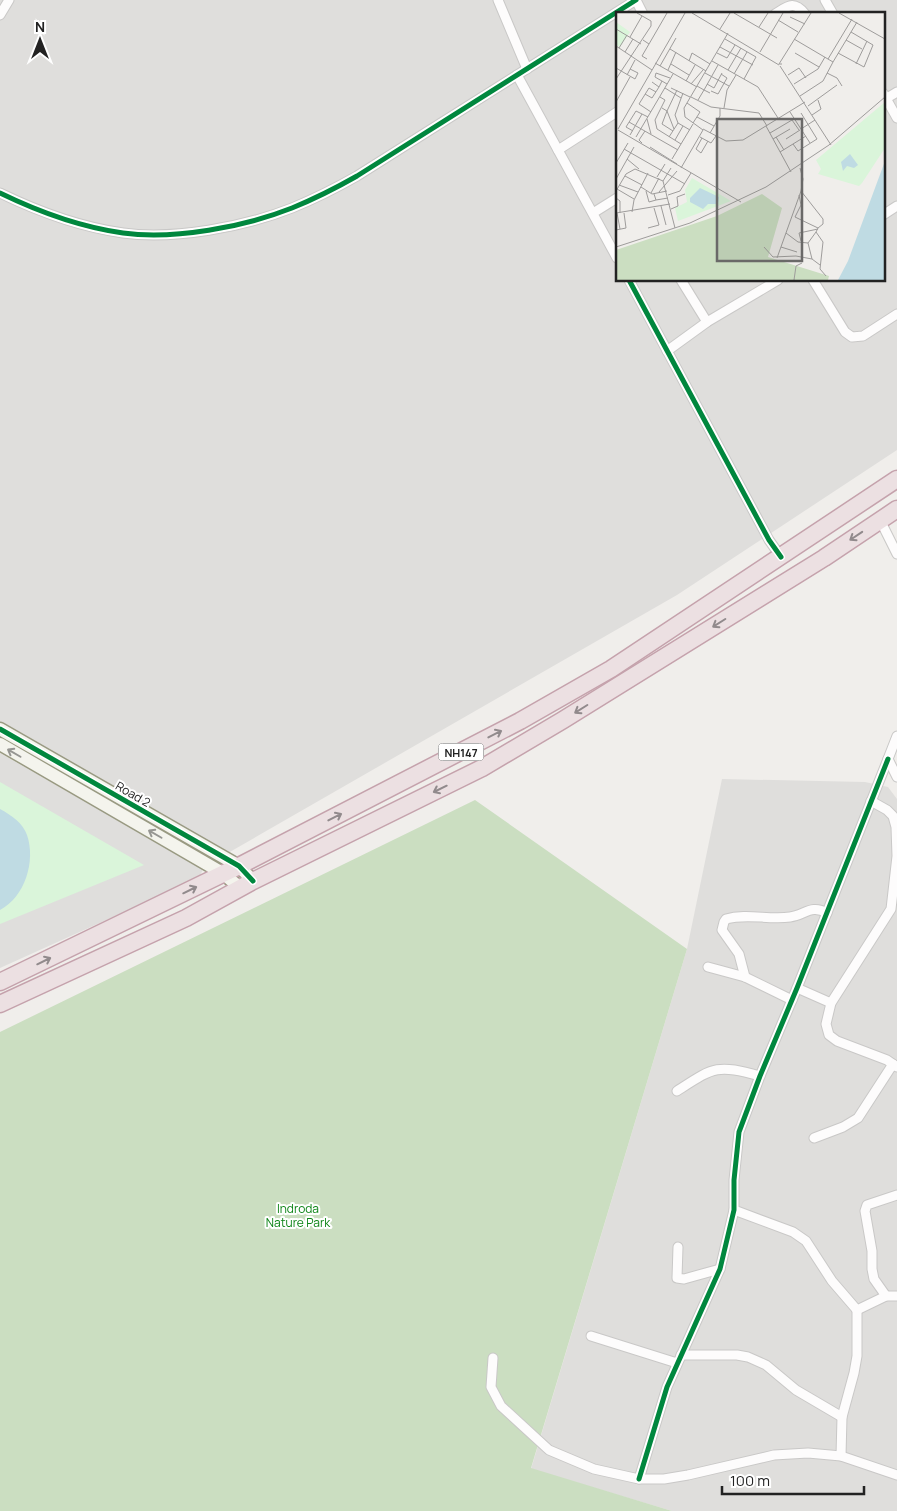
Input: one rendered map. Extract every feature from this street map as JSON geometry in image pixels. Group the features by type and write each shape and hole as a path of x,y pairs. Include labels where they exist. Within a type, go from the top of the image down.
{"highway":[{"name":"NH147","path":"0,982 224,874 520,722 611,669 897,479"},
{"path":"881,490 896,510"},
{"name":"NH147","path":"0,1004 186,918 246,885 482,768 824,558 896,510"}],"street":[{"path":"0,15 9,0"},
{"path":"498,0 528,69"},
{"path":"617,12 636,0 643,12"},
{"path":"825,0 833,12"},
{"path":"779,12 791,5 796,5 803,12"},
{"path":"0,193 22,204 87,227 124,234 188,233 270,216 318,196 357,176 616,13"},
{"path":"517,75 616,256"},
{"path":"897,92 886,102 897,118"},
{"path":"558,150 616,113"},
{"path":"593,213 616,199"},
{"path":"884,214 897,206"},
{"path":"630,281 769,540 781,557"},
{"path":"682,281 708,322"},
{"path":"814,281 845,332 852,337 863,336 897,314"},
{"path":"667,351 708,322 772,282"},
{"path":"880,520 897,554"},
{"name":"Road 2","path":"0,729 239,866 246,885"},
{"path":"639,1479 667,1387 720,1269 734,1210 734,1180 739,1132 897,736"},
{"name":"Road 2","path":"0,744 246,885"},
{"path":"888,759 897,777"},
{"path":"814,1138 843,1127 858,1118 895,1065 887,1060 837,1041 829,1035 826,1024 831,1003 891,909 897,856 896,827 892,816 887,810 871,801"},
{"path":"745,977 739,954 722,930 726,919 740,917 791,917 811,909 827,913"},
{"path":"708,967 745,977 792,1000"},
{"path":"797,988 831,1003"},
{"path":"676,1091 706,1072 717,1069 734,1069 760,1076"},
{"path":"886,1296 874,1279 871,1238 865,1211 867,1205 897,1195"},
{"path":"734,1210 793,1232 806,1241 832,1281 857,1310 856,1356 854,1373 842,1416 841,1456"},
{"path":"678,1247 676,1278 684,1279 720,1269"},
{"path":"857,1310 886,1296 897,1296"},
{"path":"591,1336 679,1359 737,1355 748,1357 766,1365 796,1390 842,1416"},
{"path":"493,1358 491,1387 500,1406 550,1450 594,1469 639,1479 664,1479 774,1455 808,1453 841,1456 897,1475"}],"shaded area":[{"path":"0,0 897,0 897,450 677,595 228,853 0,722"},
{"path":"0,753 203,869 199,878 0,968"},
{"path":"722,779 865,782 888,787 897,799 897,1511 672,1511 531,1469 687,949"}],"green space":[{"path":"0,782 144,865 0,924"},
{"name":"Indroda Nature Park","path":"475,800 687,949 531,1468 672,1511 0,1511 0,1032"}],"water":[{"path":"0,809 23,827 27,835 30,856 29,867 22,887 9,904 0,910"}],"cycle path":[{"path":"617,12 636,0"},
{"path":"0,193 75,223 123,233 143,235 186,233 253,221 292,208 357,176 616,13"},
{"path":"630,281 769,540 781,557"},
{"path":"0,729 239,866 253,881"},
{"path":"639,1479 667,1387 720,1269 734,1210 734,1180 739,1132 888,759"}]}
